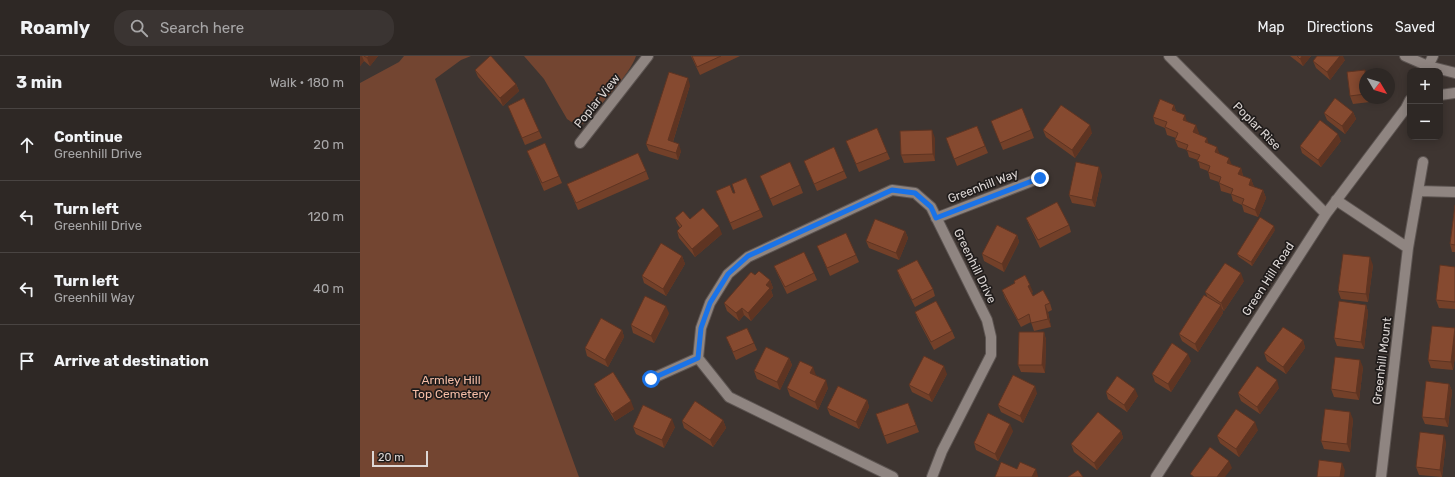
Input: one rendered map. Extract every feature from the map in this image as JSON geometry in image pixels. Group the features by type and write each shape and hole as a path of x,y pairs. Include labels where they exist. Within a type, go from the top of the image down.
{"street":[{"name":"Poplar View","path":"580,143 648,56"},
{"name":"Poplar Rise","path":"1169,56 1326,214"},
{"path":"1405,56 1425,68"},
{"path":"1427,68 1433,56"},
{"path":"1443,71 1455,73"},
{"path":"1443,95 1455,94"},
{"name":"Green Hill Road","path":"1156,477 1326,214 1407,107"},
{"name":"Greenhill Mount","path":"1381,477 1408,248 1423,162"},
{"name":"Greenhill Way","path":"936,218 1040,178"},
{"name":"Greenhill Drive","path":"698,358 701,328 710,303 728,274 748,256 892,190 915,193 931,207 987,320 991,338 991,355 942,451 932,477"},
{"path":"1418,191 1455,192"},
{"path":"1336,200 1408,248"},
{"path":"651,379 698,358 729,397 892,477"}],"green space":[{"name":"Armley Hill Top Cemetery","path":"404,56 471,56 461,60 435,79 579,477 360,477 360,83 399,62"},
{"path":"524,56 636,56 628,71 586,122 576,125 567,119 544,79"}],"building":[{"path":"490,56 516,84 500,98 475,70"},
{"path":"692,56 721,56 697,67"},
{"path":"1317,56 1340,56 1327,72 1313,61"},
{"path":"1359,71 1359,95 1350,96 1347,72"},
{"path":"669,72 688,78 668,140 679,144 676,153 646,144"},
{"path":"524,98 539,131 522,138 508,106"},
{"path":"1335,98 1353,112 1342,126 1324,113"},
{"path":"1160,99 1174,105 1172,110 1185,115 1183,120 1196,125 1193,132 1207,138 1205,142 1217,147 1215,152 1229,158 1227,163 1241,168 1238,174 1251,179 1249,185 1263,190 1255,210 1242,204 1244,199 1231,194 1233,189 1219,183 1221,177 1208,172 1210,166 1197,161 1200,155 1186,150 1188,145 1175,140 1178,133 1165,127 1167,122 1153,117"},
{"path":"1061,105 1090,125 1072,150 1043,130"},
{"path":"1022,108 1031,130 1000,143 991,121"},
{"path":"1320,120 1338,134 1318,160 1300,146"},
{"path":"977,126 985,146 954,159 946,138"},
{"path":"877,128 887,152 856,164 846,141"},
{"path":"932,130 933,154 901,155 900,131"},
{"path":"545,143 559,176 542,183 527,151"},
{"path":"834,147 844,171 814,184 804,161"},
{"path":"638,153 646,171 576,203 567,184"},
{"path":"790,162 800,185 770,199 760,176"},
{"path":"1076,162 1099,167 1092,200 1069,195"},
{"path":"746,178 760,210 730,223 716,191 730,185 733,193 735,193 732,184"},
{"path":"1057,202 1069,225 1038,240 1026,218"},
{"path":"1455,205 1455,245 1450,244"},
{"path":"703,208 719,226 692,249 677,231 682,226 675,218 683,211 690,219"},
{"path":"1260,217 1274,226 1251,262 1237,254"},
{"path":"875,219 905,231 896,253 866,241"},
{"path":"997,225 1017,235 1002,264 982,254"},
{"path":"846,233 856,255 827,268 817,246"},
{"path":"661,243 682,256 663,289 642,276"},
{"path":"804,252 814,273 785,287 774,266"},
{"path":"1343,254 1370,257 1366,294 1338,291"},
{"path":"917,260 933,289 912,300 897,270"},
{"path":"1225,263 1241,273 1221,303 1205,292"},
{"path":"1440,265 1455,267 1455,302 1436,300"},
{"path":"759,271 770,280 766,285 770,288 748,313 742,308 736,313 724,303 751,272 755,275"},
{"path":"1025,275 1033,296 1043,290 1050,303 1045,305 1048,319 1031,323 1029,314 1018,320 1002,290 1015,283 1014,281"},
{"path":"1204,295 1221,305 1195,344 1179,334"},
{"path":"645,296 666,306 651,336 631,325"},
{"path":"936,301 952,331 931,342 915,312"},
{"path":"1339,301 1366,305 1361,342 1334,338"},
{"path":"601,318 622,330 605,360 585,348"},
{"path":"1432,326 1455,328 1451,362 1428,360"},
{"path":"1283,327 1303,340 1283,367 1264,353"},
{"path":"747,328 754,343 733,352 726,337"},
{"path":"1019,332 1044,332 1042,365 1018,365"},
{"path":"1172,343 1188,354 1168,384 1152,374"},
{"path":"766,347 789,358 777,382 754,371"},
{"path":"924,356 944,366 929,395 909,385"},
{"path":"1335,357 1360,360 1356,393 1331,389"},
{"path":"800,361 813,367 810,373 826,380 815,402 787,388"},
{"path":"1257,366 1277,380 1257,407 1238,393"},
{"path":"613,372 631,401 612,414 594,384"},
{"path":"1013,375 1035,386 1020,416 998,405"},
{"path":"1117,376 1135,389 1124,405 1106,392"},
{"path":"1426,381 1449,384 1445,419 1422,417"},
{"path":"838,386 867,400 856,422 827,408"},
{"path":"695,401 723,420 710,440 682,421"},
{"path":"908,403 916,425 884,436 876,414"},
{"path":"643,405 672,419 662,440 633,427"},
{"path":"1236,409 1255,422 1236,449 1217,436"},
{"path":"1325,409 1350,412 1347,444 1321,441"},
{"path":"1098,412 1121,431 1094,463 1071,444"},
{"path":"988,413 1010,424 995,454 974,443"},
{"path":"1420,432 1444,435 1440,470 1416,467"},
{"path":"1210,447 1229,461 1217,477 1194,477 1190,474"},
{"path":"1319,460 1342,463 1340,477 1317,477"},
{"path":"1001,462 1017,469 1020,462 1036,469 1032,477 995,477"},
{"path":"1078,470 1083,477 1068,477"}],"route":[{"path":"651,379 698,358 701,328 710,303 728,274 748,256 892,190 915,193 931,207 936,218 1040,178"}]}
